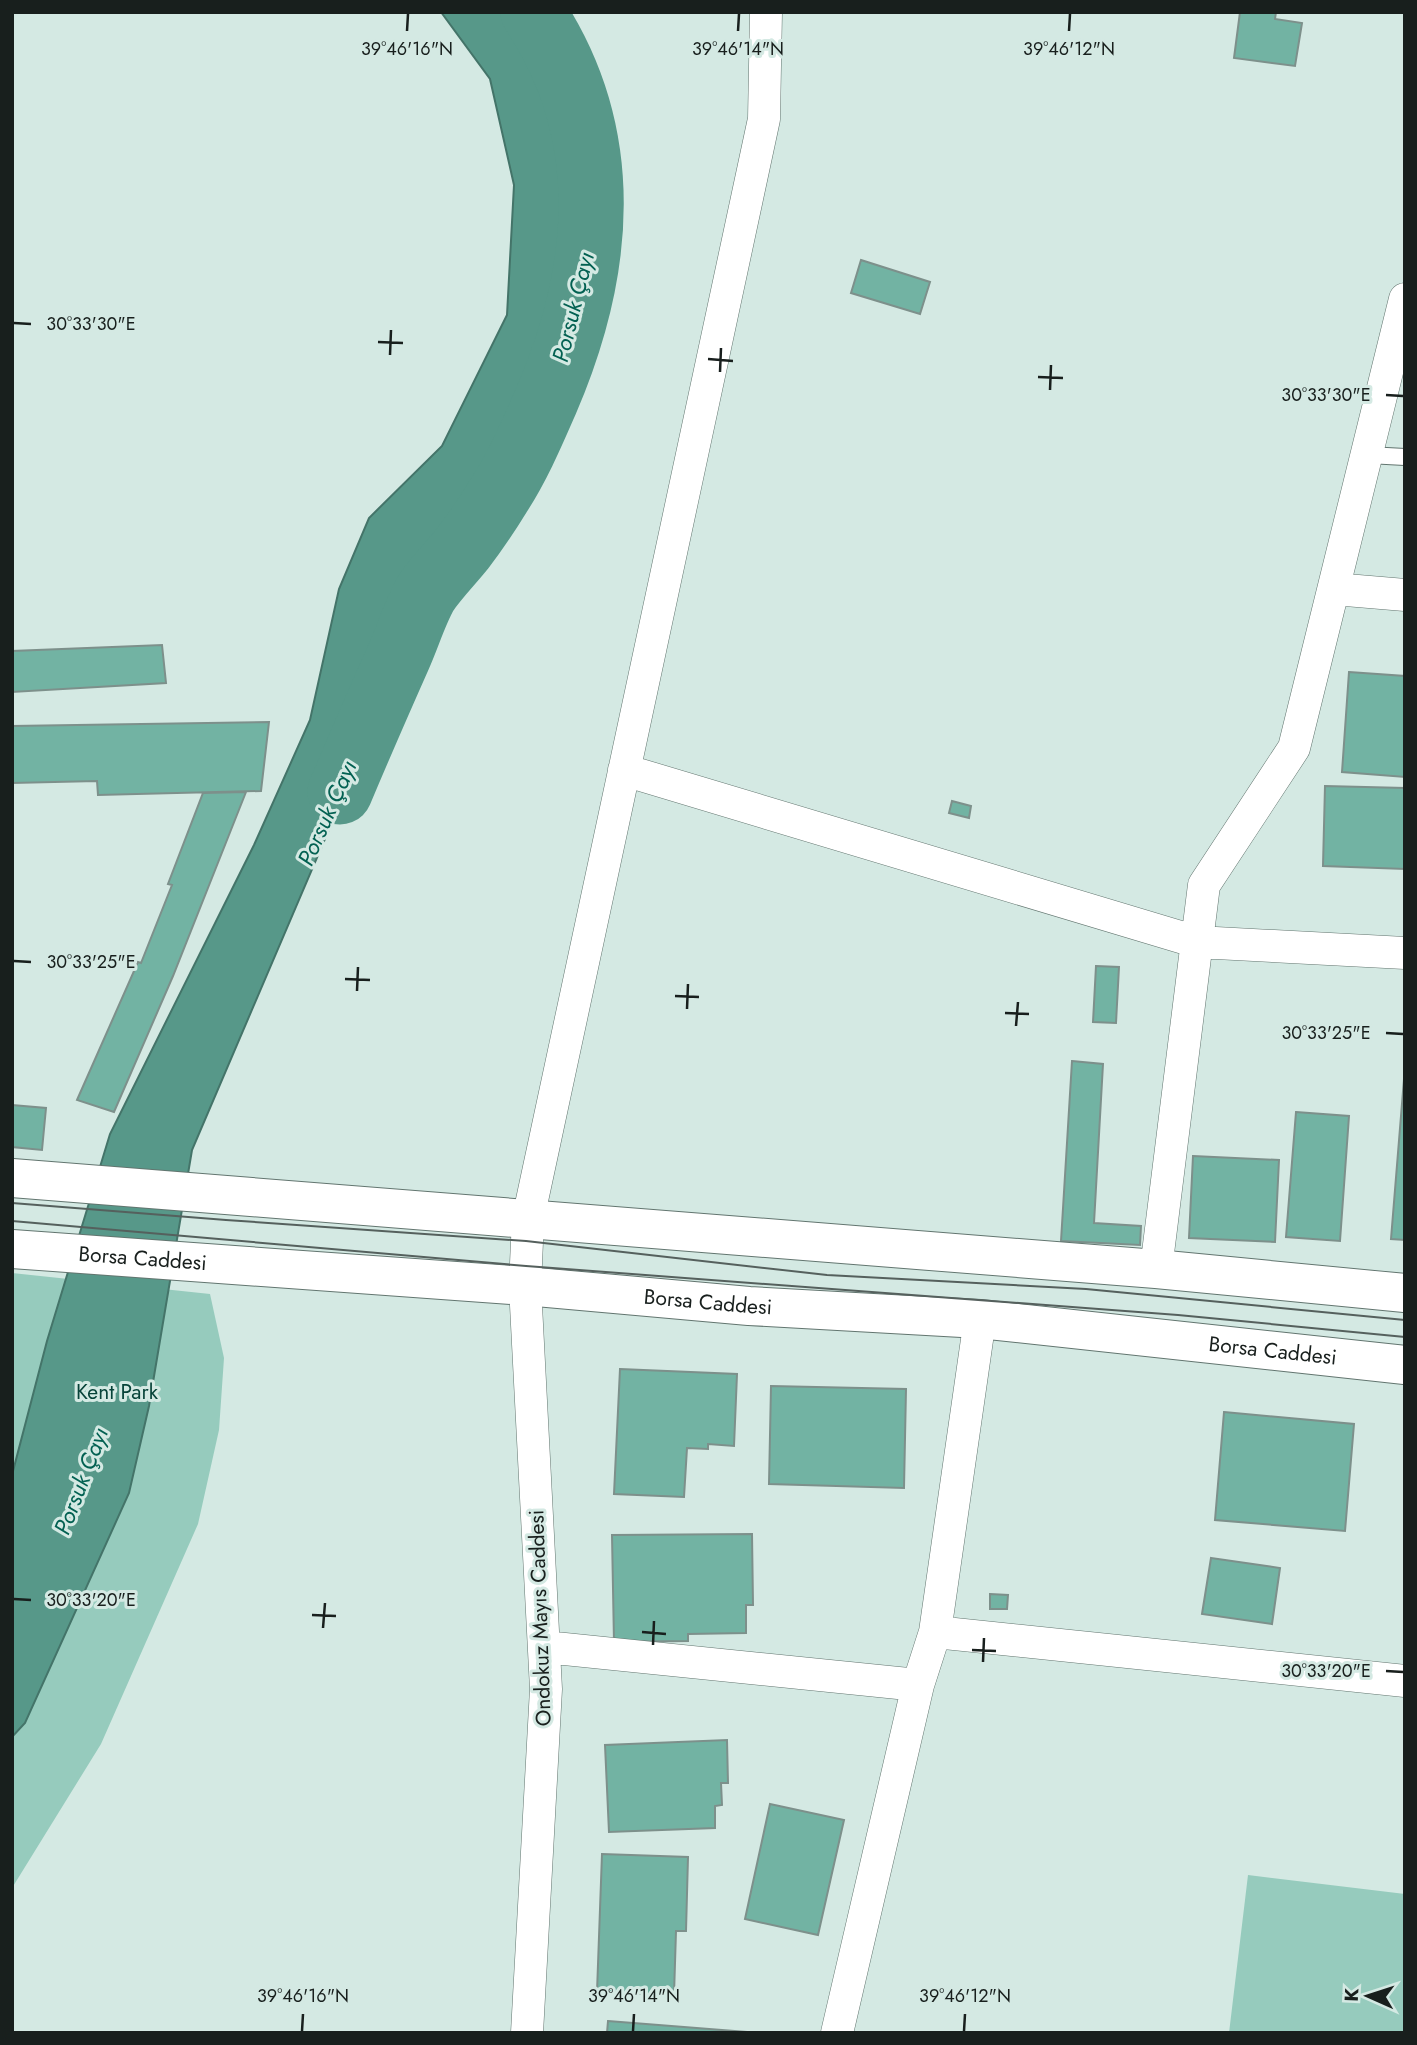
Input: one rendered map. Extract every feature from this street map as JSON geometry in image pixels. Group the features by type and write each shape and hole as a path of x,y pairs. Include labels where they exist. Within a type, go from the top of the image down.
{"main road":[{"path":"28,1179 1156,1269 1405,1293"},
{"name":"Borsa Caddesi","path":"24,1250 525,1286 749,1306 980,1320 1405,1366"}],"street":[{"name":"Ondokuz Mayıs Caddesi","path":"527,2033 547,1689 525,1286 528,1219 764,119 765,12"},
{"path":"1156,1269 1204,886 1294,748 1405,299"},
{"path":"1334,589 1405,595"},
{"path":"624,770 1197,942 1405,953"},
{"path":"837,2033 918,1685 935,1632 980,1320"},
{"path":"935,1632 1405,1681"},
{"path":"545,1647 918,1685"}],"lane":[{"path":"1368,455 1405,457"}],"green space":[{"name":"Kent Park","path":"12,1273 210,1294 224,1358 219,1430 198,1524 101,1744 12,1888"},
{"path":"1248,1875 1405,1894 1405,2033 1229,2033"}],"water":[{"path":"441,12 516,12 564,113 589,205 517,478 397,596 372,729 192,1150 149,1406 129,1493 25,1723 12,1737 12,1475 47,1341 110,1134 254,845 310,720 339,589 369,518 442,446 507,315 514,185 490,79"}],"building":[{"path":"1240,12 1276,12 1275,19 1302,23 1295,66 1234,58"},
{"path":"861,260 930,282 920,314 851,293"},
{"path":"162,645 166,683 12,692 12,651"},
{"path":"1349,672 1405,676 1405,777 1342,772"},
{"path":"269,722 261,791 98,795 97,781 12,783 12,726"},
{"path":"1325,786 1405,788 1405,869 1323,866"},
{"path":"246,792 173,976 114,1112 77,1100 138,962 141,963 172,885 168,884 203,793"},
{"path":"952,801 971,806 969,818 949,813"},
{"path":"1096,966 1119,967 1116,1023 1093,1022"},
{"path":"1072,1061 1103,1064 1094,1223 1141,1226 1140,1245 1061,1241"},
{"path":"1405,1079 1405,1240 1391,1239"},
{"path":"12,1105 46,1108 42,1150 12,1147"},
{"path":"1296,1112 1349,1116 1340,1241 1286,1237"},
{"path":"1193,1156 1279,1160 1275,1242 1189,1238"},
{"path":"620,1369 737,1374 734,1446 708,1444 708,1449 687,1448 684,1497 614,1494"},
{"path":"771,1386 906,1389 904,1488 769,1484"},
{"path":"1224,1412 1354,1424 1345,1531 1215,1520"},
{"path":"752,1534 753,1605 746,1605 746,1633 688,1634 688,1641 614,1642 612,1535"},
{"path":"1211,1558 1280,1568 1272,1624 1202,1614"},
{"path":"990,1594 1008,1595 1007,1609 990,1609"},
{"path":"727,1740 728,1783 721,1783 722,1805 715,1806 715,1828 609,1832 605,1745"},
{"path":"770,1804 844,1820 818,1935 745,1919"},
{"path":"602,1854 688,1857 686,1931 676,1931 674,1995 597,1992"},
{"path":"608,2021 760,2033 607,2033"}],"waterway":[{"name":"Porsuk Çayı","path":"340,792 422,600 482,522 524,449 565,352 579,303 588,253 591,204 588,155 578,106 559,59 533,12"}],"tram line":[{"path":"12,1203 526,1241 827,1275 1086,1289 1405,1320"},
{"path":"12,1221 526,1266 1178,1315 1405,1337"}]}
